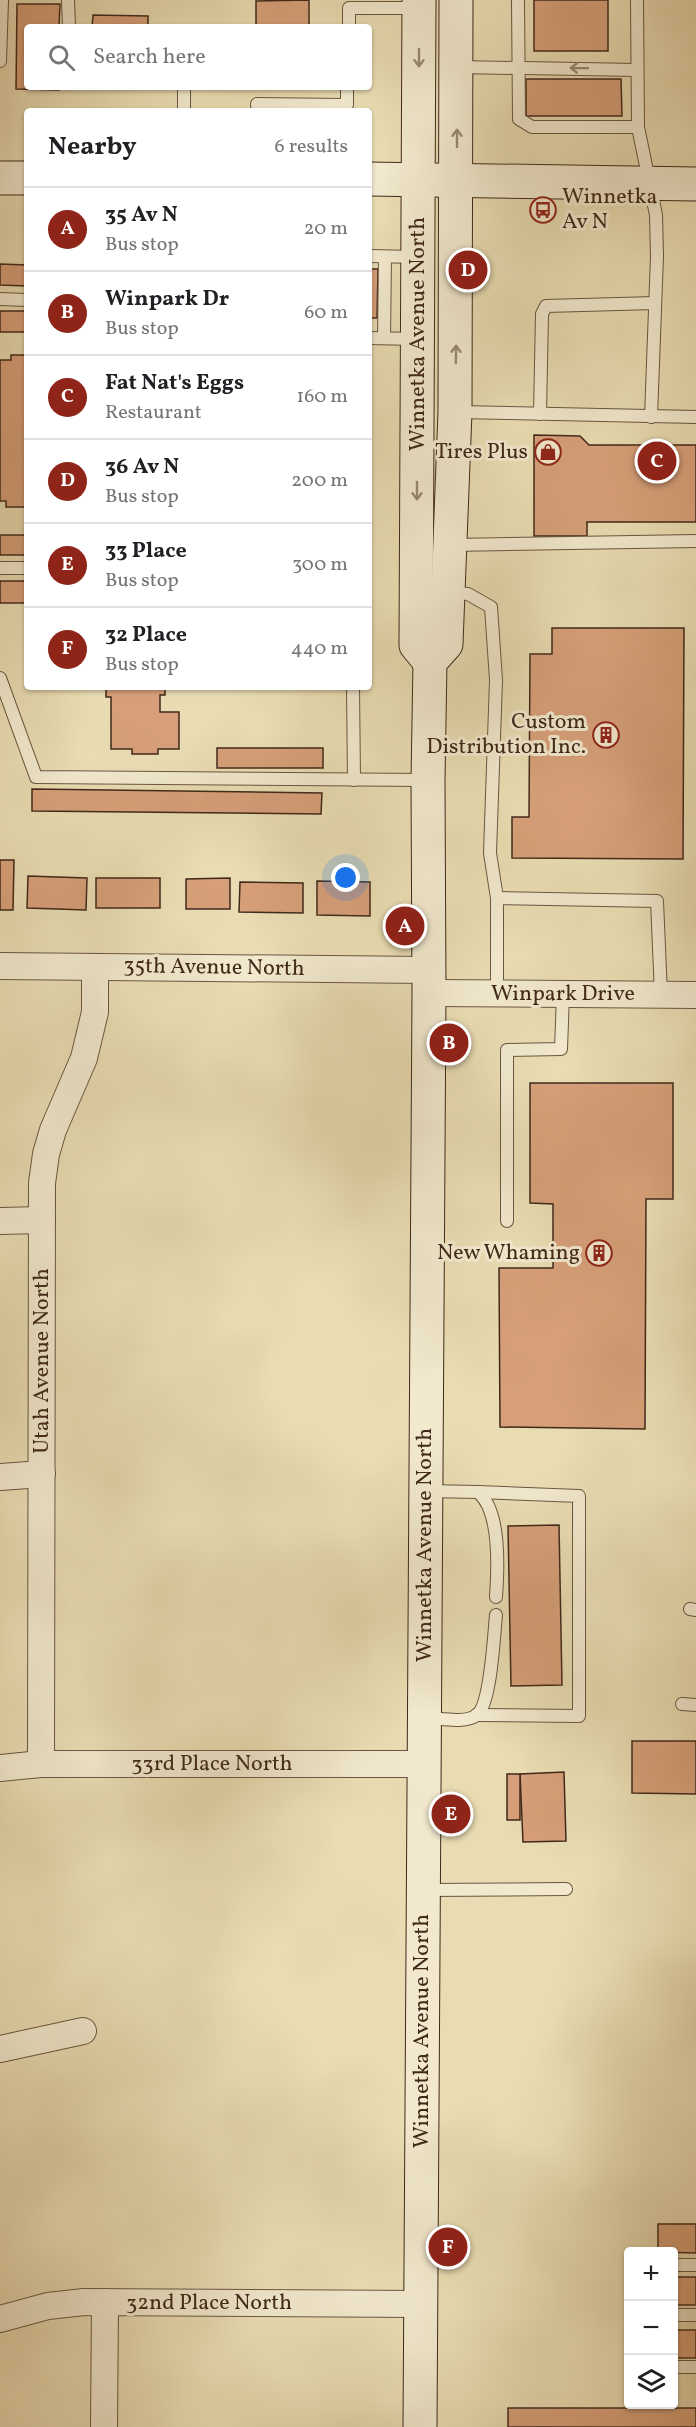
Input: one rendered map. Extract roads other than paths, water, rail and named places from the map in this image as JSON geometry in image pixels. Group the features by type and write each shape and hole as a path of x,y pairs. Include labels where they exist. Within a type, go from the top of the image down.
{"main road":[{"name":"Winnetka Avenue North","path":"430,662 446,644 450,545 455,412 456,0"},
{"name":"Winnetka Avenue North","path":"419,4 416,645 430,662 420,2427"},
{"path":"0,178 24,178"},
{"path":"372,179 696,184"}],"street":[{"name":"35th Avenue North","path":"0,966 95,967 429,981"},
{"name":"Utah Avenue North","path":"41,1764 42,1220 46,1154 53,1130 84,1058 95,1012 95,967"},
{"name":"Winpark Drive","path":"429,981 497,993 696,995"},
{"path":"0,1221 42,1220"},
{"path":"0,1476 42,1474"},
{"name":"33rd Place North","path":"0,1768 41,1764 424,1764"},
{"path":"0,2049 83,2031"},
{"path":"104,2427 105,2302"},
{"name":"32nd Place North","path":"0,2319 48,2306 105,2302 420,2304"}],"lane":[{"path":"0,61 2,0"},
{"path":"68,0 69,24"},
{"path":"518,0 519,119 532,127 638,127"},
{"path":"637,0 638,127 656,214 651,417"},
{"path":"349,24 349,8 419,4"},
{"path":"457,67 637,70"},
{"path":"184,90 184,108"},
{"path":"258,108 257,104 347,105 347,90"},
{"path":"372,256 418,257"},
{"path":"384,338 385,257"},
{"path":"0,299 24,300"},
{"path":"540,414 542,314 546,306 655,303"},
{"path":"372,338 418,339"},
{"path":"455,412 696,417"},
{"path":"450,545 696,541"},
{"path":"0,568 24,568"},
{"path":"448,592 468,594 490,607 496,680 490,853 497,898 497,993"},
{"path":"0,678 36,777 428,780"},
{"path":"352,690 354,780"},
{"path":"497,898 657,901 661,994"},
{"path":"507,1221 507,1050 561,1049 563,994"},
{"path":"424,1718 465,1719 476,1715 579,1716 579,1496 425,1491"},
{"path":"478,1492 490,1507 496,1556 496,1597"},
{"path":"476,1715 482,1708 490,1674 496,1615"},
{"path":"682,1704 696,1705"},
{"path":"423,1890 566,1889"},
{"path":"678,2265 696,2265"},
{"path":"678,2315 696,2315"},
{"path":"678,2367 696,2367"}],"place":[{"name":"Winnetka Av N","path":"543,210"},
{"name":"36 Av N","path":"468,270"},
{"name":"Tires Plus","path":"548,452"},
{"name":"Fat Nat's Eggs","path":"657,461"},
{"name":"Custom Distribution Inc.","path":"606,735"},
{"name":"35 Av N","path":"405,926"},
{"name":"Winpark Dr","path":"449,1043"},
{"name":"New Whaming","path":"599,1253"},
{"name":"33 Place","path":"451,1814"},
{"name":"32 Place","path":"448,2247"}]}
